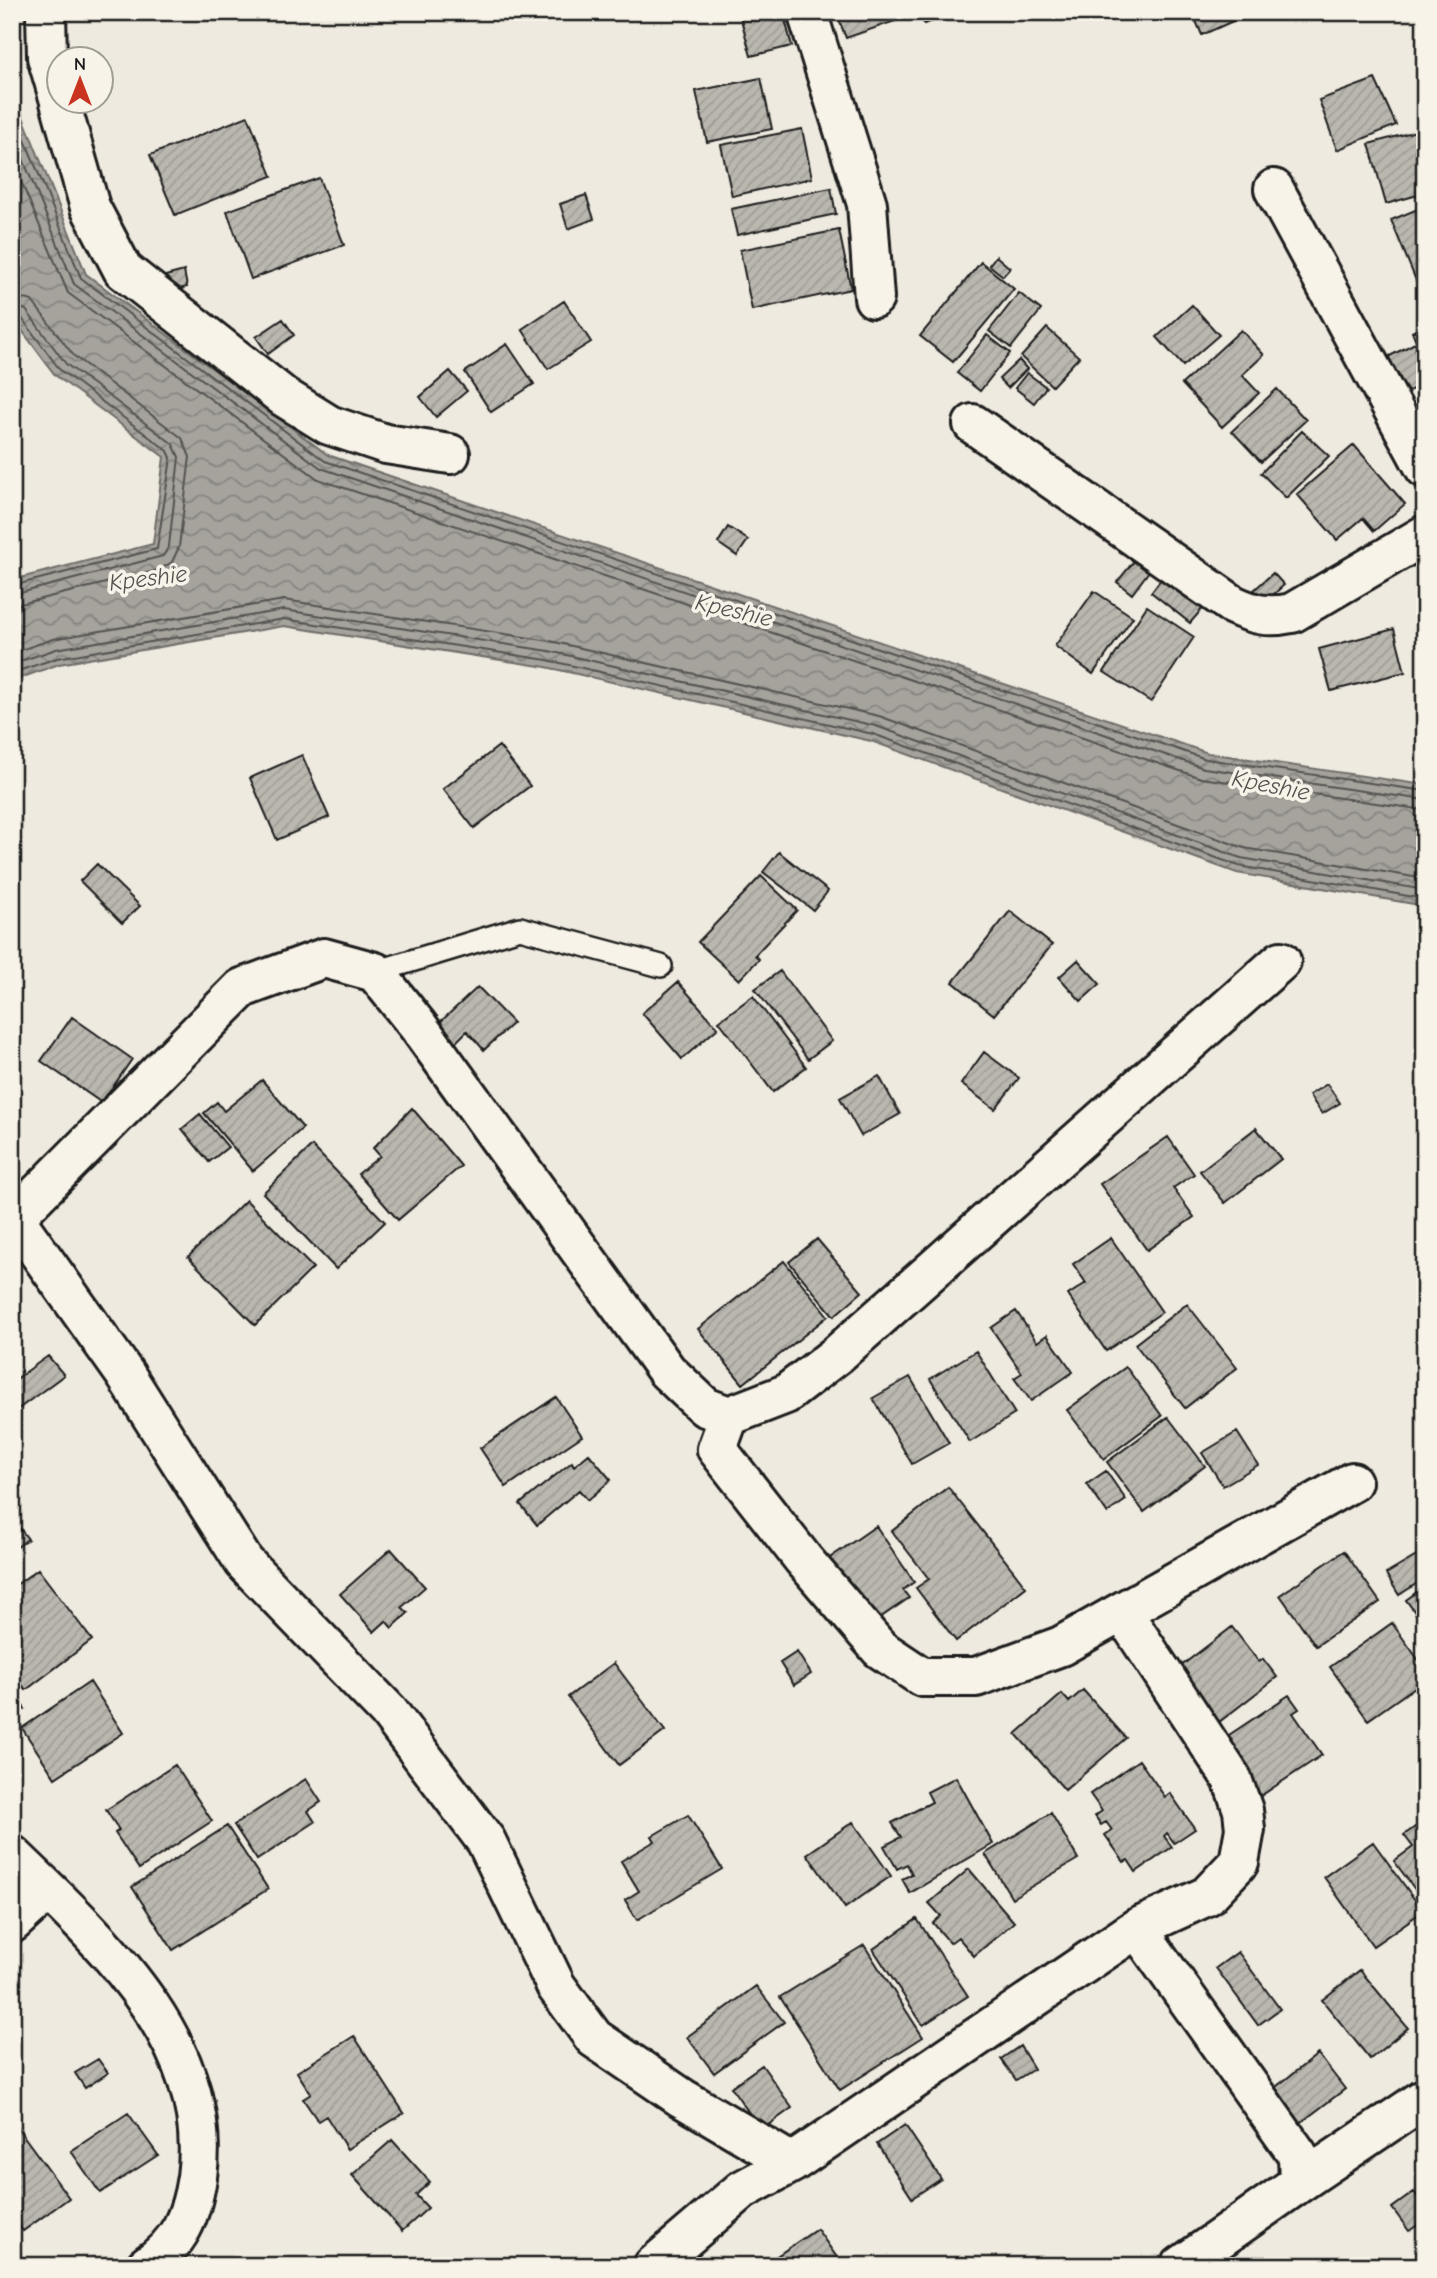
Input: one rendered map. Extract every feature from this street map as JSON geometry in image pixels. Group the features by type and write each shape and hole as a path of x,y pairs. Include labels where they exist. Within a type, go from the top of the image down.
{"street":[{"path":"46,12 47,46"},
{"path":"807,12 867,204 874,298"},
{"path":"64,116 90,207 123,270 284,397 329,425 386,444 450,454"},
{"path":"1274,189 1425,468"},
{"path":"973,424 1233,606 1252,614 1269,618 1292,613 1425,535"},
{"path":"792,2163 682,2098 594,2038 556,1986 486,1841 388,1711 244,1562 125,1374 14,1220 242,988 324,958 375,972 418,1026 667,1371 705,1407 729,1416 786,1394 838,1354 1281,961"},
{"path":"729,1416 717,1449 803,1559 880,1649 922,1677 976,1677 1061,1646 1352,1482"},
{"path":"653,2266 743,2190 792,2163 1137,1928 1207,1896 1239,1862 1245,1829 1243,1810 1232,1779 1123,1613"},
{"path":"12,1855 124,1970 175,2045 186,2075 201,2149 192,2209 166,2252 146,2266"},
{"path":"12,1923 48,1890"},
{"path":"1137,1928 1298,2155 1299,2183"},
{"path":"1181,2266 1425,2098"}],"lane":[{"path":"375,972 520,928 661,966"}],"water":[{"name":"Kpeshie","path":"12,12 18,12 15,97 86,274 328,455 1208,753 1425,785 1425,906 1237,873 871,741 546,667 284,626 59,664 12,681 12,580 153,544 164,457 55,375 12,317"}],"building":[{"path":"739,12 783,12 792,46 751,56"},
{"path":"836,12 898,12 901,19 846,38"},
{"path":"920,12 961,12 924,24"},
{"path":"1192,12 1253,12 1202,35"},
{"path":"761,78 772,129 707,142 696,91"},
{"path":"1375,79 1396,125 1337,150 1319,100"},
{"path":"248,116 272,176 175,215 150,155"},
{"path":"802,129 812,178 732,196 721,145"},
{"path":"1423,129 1425,193 1386,204 1369,144"},
{"path":"319,178 344,245 251,279 227,211"},
{"path":"831,188 836,214 737,235 731,209"},
{"path":"586,195 594,219 568,229 560,204"},
{"path":"1425,206 1425,280 1417,283 1391,220"},
{"path":"839,230 851,289 752,310 740,250"},
{"path":"996,256 1010,268 1003,276 989,265"},
{"path":"981,262 1014,289 953,362 920,336"},
{"path":"184,271 187,287 162,293 158,278"},
{"path":"1019,293 1041,310 1011,348 989,331"},
{"path":"564,301 591,342 548,369 522,329"},
{"path":"1192,305 1219,335 1183,366 1157,337"},
{"path":"283,319 294,335 268,354 256,337"},
{"path":"1425,325 1425,383 1403,394 1384,359 1417,342 1412,332"},
{"path":"1047,328 1079,357 1052,386 1021,357"},
{"path":"1241,330 1264,355 1242,375 1259,393 1222,427 1182,384"},
{"path":"987,335 1010,353 980,391 957,373"},
{"path":"507,344 534,384 491,412 465,372"},
{"path":"1019,360 1027,369 1008,388 999,379"},
{"path":"450,371 467,391 436,417 420,397"},
{"path":"1027,373 1046,387 1034,403 1015,388"},
{"path":"1277,389 1306,420 1261,462 1232,431"},
{"path":"1302,431 1329,456 1286,498 1261,473"},
{"path":"1354,445 1405,504 1374,531 1363,518 1337,540 1297,494"},
{"path":"728,527 748,540 737,556 718,543"},
{"path":"1135,560 1149,571 1132,594 1117,582"},
{"path":"1273,573 1284,585 1265,602 1254,590"},
{"path":"1164,575 1204,607 1190,623 1151,592"},
{"path":"1094,591 1133,617 1093,674 1055,646"},
{"path":"1147,606 1194,637 1151,702 1104,672"},
{"path":"1394,629 1405,672 1331,691 1319,649"},
{"path":"499,746 530,786 474,828 443,789"},
{"path":"302,755 329,817 277,840 250,778"},
{"path":"779,852 828,891 813,910 763,872"},
{"path":"97,864 140,906 122,923 80,881"},
{"path":"761,876 797,910 755,955 759,959 739,980 698,942"},
{"path":"1010,911 1052,945 994,1015 953,982"},
{"path":"1078,960 1100,984 1081,1001 1059,977"},
{"path":"780,971 832,1041 808,1059 755,989"},
{"path":"678,982 718,1028 682,1059 642,1013"},
{"path":"478,987 513,1023 484,1050 467,1031 455,1043 438,1024"},
{"path":"753,996 806,1067 773,1092 719,1021"},
{"path":"72,1017 132,1059 102,1103 41,1061"},
{"path":"984,1052 1019,1078 995,1109 961,1084"},
{"path":"879,1076 900,1114 861,1136 840,1098"},
{"path":"262,1080 303,1128 253,1171 204,1113 217,1102 224,1111"},
{"path":"1327,1084 1340,1103 1322,1114 1309,1095"},
{"path":"412,1108 461,1166 398,1220 358,1174 380,1156 373,1148"},
{"path":"200,1114 228,1147 209,1162 182,1129"},
{"path":"1256,1128 1281,1159 1225,1203 1200,1171"},
{"path":"1168,1137 1194,1174 1173,1188 1194,1217 1147,1250 1100,1184"},
{"path":"312,1146 385,1222 336,1269 263,1193"},
{"path":"246,1200 313,1268 255,1325 188,1257"},
{"path":"1111,1238 1162,1312 1106,1351 1068,1295 1086,1283 1073,1264"},
{"path":"817,1239 862,1292 834,1316 789,1262"},
{"path":"784,1261 828,1316 743,1384 698,1329"},
{"path":"1187,1304 1237,1368 1185,1408 1135,1344"},
{"path":"1016,1311 1037,1342 1047,1335 1073,1372 1031,1401 1014,1378 1022,1373 991,1328"},
{"path":"976,1351 1015,1414 970,1442 930,1379"},
{"path":"48,1356 64,1375 17,1410 12,1404 12,1382"},
{"path":"1126,1367 1162,1416 1104,1459 1067,1410"},
{"path":"910,1377 949,1443 912,1464 873,1398"},
{"path":"556,1397 582,1436 506,1487 480,1448"},
{"path":"1168,1417 1205,1466 1144,1512 1107,1462"},
{"path":"1237,1432 1258,1465 1223,1486 1202,1453"},
{"path":"589,1454 611,1480 588,1500 579,1490 537,1525 520,1504 572,1462 574,1466"},
{"path":"1106,1471 1126,1500 1107,1513 1087,1484"},
{"path":"948,1487 1026,1587 956,1641 916,1588 929,1579 892,1531"},
{"path":"12,1518 28,1539 12,1551"},
{"path":"876,1526 914,1582 903,1590 909,1598 868,1626 824,1562"},
{"path":"391,1549 425,1587 402,1607 408,1613 392,1628 386,1621 374,1632 340,1594"},
{"path":"1344,1551 1380,1602 1316,1646 1280,1595"},
{"path":"1425,1551 1425,1578 1399,1595 1386,1574"},
{"path":"38,1569 92,1640 26,1690 12,1672 12,1588"},
{"path":"1425,1586 1425,1609 1417,1615 1406,1600"},
{"path":"1392,1623 1425,1669 1425,1680 1368,1720 1330,1667"},
{"path":"1232,1627 1259,1662 1263,1659 1277,1677 1214,1726 1172,1673"},
{"path":"797,1652 811,1674 794,1685 780,1663"},
{"path":"614,1663 665,1731 619,1765 568,1697"},
{"path":"90,1682 123,1733 55,1778 22,1728"},
{"path":"12,1690 25,1709 12,1718"},
{"path":"1083,1690 1126,1738 1065,1790 1016,1734 1062,1694 1069,1702"},
{"path":"1289,1695 1299,1709 1293,1713 1322,1755 1259,1797 1220,1741"},
{"path":"1139,1760 1165,1797 1170,1793 1195,1829 1174,1843 1167,1833 1164,1836 1172,1847 1136,1872 1128,1860 1124,1862 1105,1835 1112,1830 1106,1822 1101,1825 1095,1816 1102,1811 1090,1794"},
{"path":"175,1765 212,1821 139,1869 115,1833 119,1830 106,1810"},
{"path":"956,1777 993,1844 910,1893 902,1879 912,1874 907,1864 897,1869 884,1846 901,1837 892,1823 932,1802 927,1792"},
{"path":"306,1779 321,1802 308,1811 315,1822 257,1860 234,1825"},
{"path":"1051,1813 1078,1859 1012,1898 985,1854"},
{"path":"688,1815 722,1869 637,1920 625,1900 639,1891 621,1861 655,1841 652,1836"},
{"path":"1425,1820 1425,1903 1394,1861 1413,1847 1404,1835"},
{"path":"853,1822 891,1876 845,1908 807,1854"},
{"path":"227,1826 268,1889 173,1950 132,1887"},
{"path":"1373,1842 1423,1911 1373,1946 1324,1877"},
{"path":"969,1869 1014,1922 974,1956 958,1937 950,1943 933,1923 941,1916 929,1903"},
{"path":"917,1919 968,1996 923,2025 873,1949"},
{"path":"864,1945 923,2037 840,2090 780,1997"},
{"path":"1238,1952 1280,2009 1258,2025 1216,1968"},
{"path":"1360,1970 1408,2028 1370,2059 1322,2000"},
{"path":"756,1986 784,2022 714,2073 687,2037"},
{"path":"354,2036 404,2113 347,2149 326,2116 318,2121 303,2099 311,2094 297,2072"},
{"path":"1020,2046 1034,2069 1016,2080 1001,2059"},
{"path":"1318,2054 1345,2089 1299,2124 1272,2090"},
{"path":"98,2059 108,2073 85,2088 75,2073"},
{"path":"762,2065 792,2108 761,2130 731,2087"},
{"path":"128,2113 158,2155 100,2193 71,2151"},
{"path":"12,2120 69,2198 23,2231 12,2216"},
{"path":"905,2125 941,2179 912,2198 877,2144"},
{"path":"392,2140 430,2182 416,2195 428,2208 402,2231 352,2175"},
{"path":"1414,2192 1425,2206 1425,2220 1409,2231 1392,2208"},
{"path":"817,2229 843,2266 765,2264"}]}
